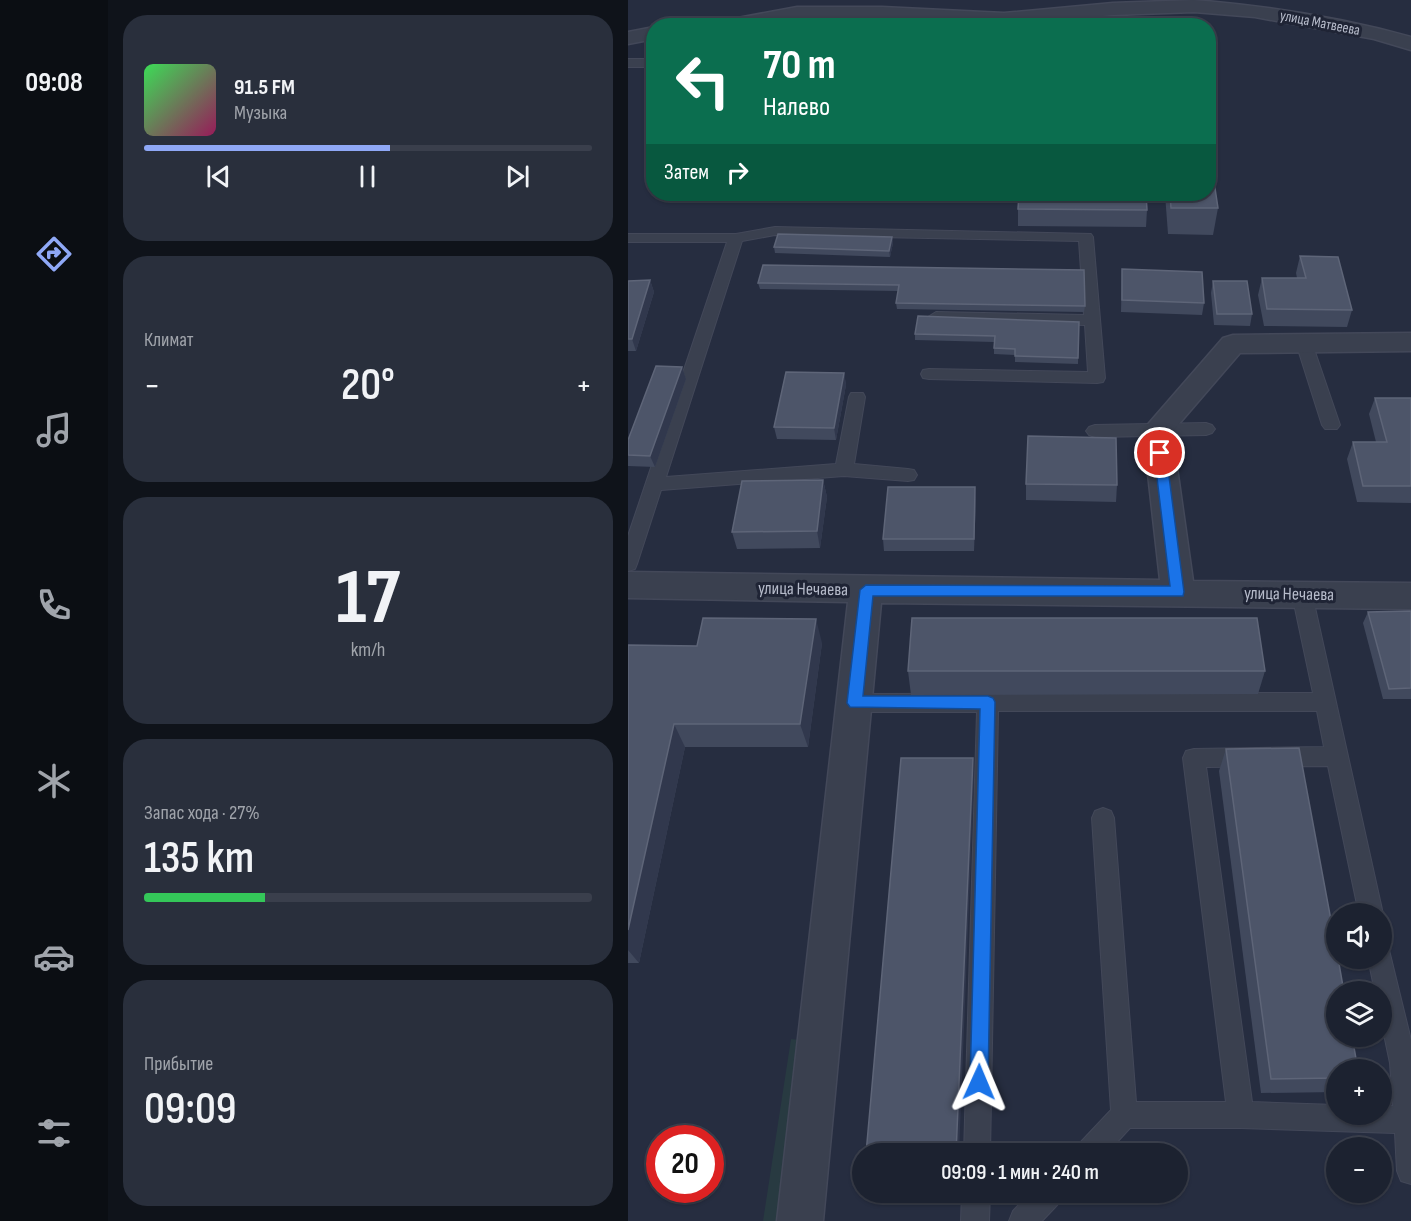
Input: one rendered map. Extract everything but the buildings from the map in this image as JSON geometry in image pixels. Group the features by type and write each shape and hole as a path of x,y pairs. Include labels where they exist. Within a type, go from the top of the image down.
{"street":[{"name":"улица Матвеева","path":"1012,18 1112,5 1194,6 1255,11 1377,34 1411,44"},
{"name":"улица Матвеева","path":"770,18 797,13 882,13 984,18"},
{"path":"628,38 646,35"},
{"path":"1178,592 1157,430 1233,344 1411,342"},
{"name":"улица Нечаева","path":"628,585 1411,596"},
{"path":"800,1221 866,590"}],"lane":[{"path":"628,63 646,63"},
{"path":"628,238 736,238 775,231 1086,237 1097,378 929,374"},
{"path":"628,564 736,238"},
{"path":"931,317 1092,320"},
{"path":"1304,343 1331,425"},
{"path":"844,470 857,397"},
{"path":"1095,431 1206,429"},
{"path":"655,484 844,470 908,475"},
{"path":"1302,594 1369,903"},
{"path":"977,1143 988,702"},
{"path":"855,703 1325,702"},
{"path":"1241,1115 1194,758 1337,756"},
{"path":"1103,818 1124,1115"},
{"path":"1382,969 1403,1063 1411,1171"},
{"path":"1097,1143 1124,1115 1406,1119"},
{"path":"975,1221 976,1203"},
{"path":"1022,1221 1039,1203"}],"shaded area":[{"path":"791,1039 809,1041 789,1221 763,1221"}],"route":[{"path":"979,1082 988,702 855,703 866,590 1178,592 1160,453"}]}
